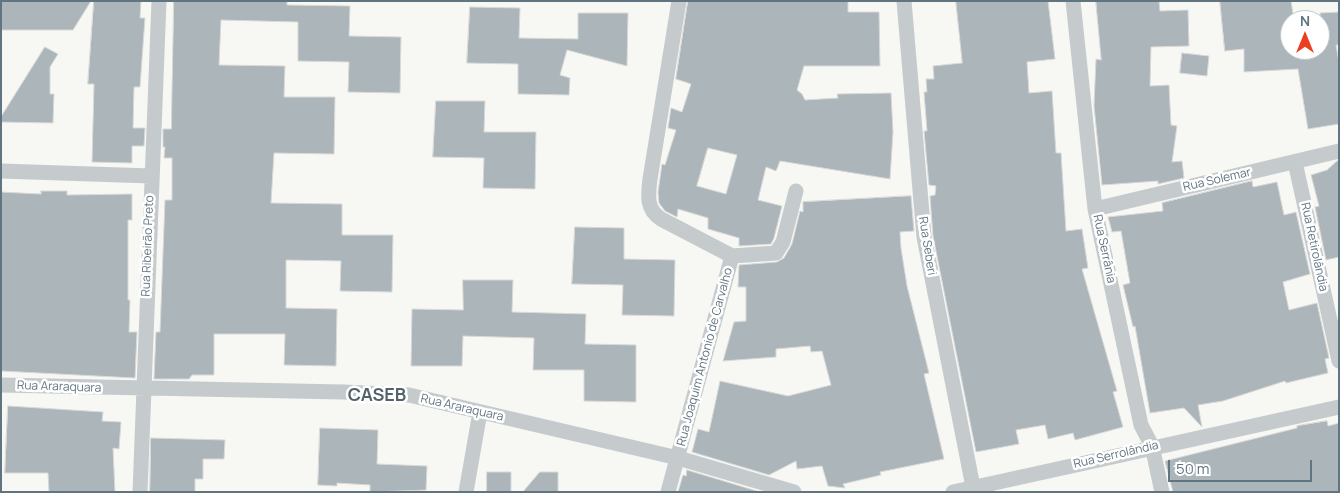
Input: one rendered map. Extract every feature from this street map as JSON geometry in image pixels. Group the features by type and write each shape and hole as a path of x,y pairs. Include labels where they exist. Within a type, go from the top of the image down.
{"street":[{"name":"Rua Ribeirão Preto","path":"140,492 142,389 159,1"},
{"name":"Rua Joaquim Antonio de Carvalho","path":"679,1 650,179 649,206 653,214 732,256 776,253 783,242 796,191"},
{"name":"Rua Seberi","path":"904,1 924,237 973,487"},
{"name":"Rua Serrânia","path":"1073,1 1095,209 1141,425 1152,446 1162,492"},
{"name":"Rua Solemar","path":"1095,209 1339,150"},
{"name":"Rua Retirolândia","path":"1295,162 1339,361"},
{"path":"1,171 151,176"},
{"name":"Rua Joaquim Antonio de Carvalho","path":"668,492 732,256"},
{"name":"Rua Araraquara","path":"1,385 410,396 678,458 794,492"},
{"name":"Rua Serrolândia","path":"953,492 1152,446 1339,407"},
{"path":"466,492 480,412"}],"building":[{"path":"1,1 91,1 73,30 1,30"},
{"path":"94,1 141,1 140,18 145,18 140,87 134,87 133,128 145,128 144,146 132,146 132,163 92,162 94,84 88,84"},
{"path":"174,1 287,1 287,5 350,6 349,36 401,37 400,93 348,92 349,62 298,61 298,22 221,20 219,65 285,66 284,97 335,97 334,154 274,153 271,203 342,204 342,235 393,235 392,292 340,291 341,261 286,260 286,308 337,309 336,366 284,365 285,334 214,334 214,375 192,375 189,379 154,379 156,332 160,332 165,200 172,200 172,158 164,158 163,129 171,129"},
{"path":"688,1 848,1 848,12 879,12 880,66 804,66 797,90 805,100 838,98 837,94 891,93 893,132 890,179 780,161 776,171 766,167 758,200 782,206 774,238 771,244 739,246 739,238 708,229 708,218 678,209 677,217 665,211 659,203 658,192 662,164 665,165 676,130 668,128 671,108 682,112 691,84 676,79","holes":["708,148 737,155 726,194 697,186"]},
{"path":"956,1 1048,1 1055,59 1027,62 1029,93 1052,91 1056,153 1061,153 1066,231 1082,229 1088,268 1082,269 1117,391 1113,392 1123,427 1075,440 1073,433 1048,439 1045,425 1016,430 1019,444 976,452 933,236 930,196 935,195 936,186 929,185 924,131 927,131 924,92 927,92 926,79 934,79 933,66 962,63"},
{"path":"1096,1 1159,1 1160,11 1188,10 1189,46 1151,47 1150,86 1169,85 1171,125 1177,126 1172,162 1182,161 1184,178 1158,184 1158,181 1102,185 1094,106 1096,59 1101,60"},
{"path":"1220,1 1291,1 1292,10 1280,10 1280,60 1330,60 1330,12 1339,12 1339,45 1336,45 1339,63 1339,124 1308,129 1298,69 1244,72 1244,49 1225,51"},
{"path":"470,7 520,8 519,38 578,39 578,13 628,13 627,66 567,50 560,75 570,78 569,95 518,94 518,64 467,63"},
{"path":"45,47 58,54 50,67 50,94 54,94 53,123 1,122 1,117"},
{"path":"1182,53 1209,56 1207,76 1180,73"},
{"path":"436,101 485,101 484,132 536,132 535,189 483,188 484,158 433,157"},
{"path":"1339,161 1339,257 1326,260 1315,207 1319,206 1311,175 1327,170"},
{"path":"1252,181 1253,187 1277,182 1284,215 1296,212 1310,274 1283,282 1289,310 1317,303 1329,358 1325,359 1328,373 1286,383 1285,381 1223,401 1198,405 1202,427 1184,408 1150,413 1135,326 1133,327 1123,285 1130,283 1121,231 1112,232 1108,217 1163,211 1162,203"},
{"path":"41,191 67,191 67,195 132,194 132,220 128,220 128,300 130,300 129,332 137,332 135,378 1,371 1,192 41,194"},
{"path":"911,196 914,231 900,232 901,248 907,286 929,373 924,374 944,459 880,472 881,475 843,484 845,488 828,486 822,466 797,469 796,461 769,475 692,452 698,429 709,432 720,381 788,396 831,385 822,351 811,352 810,346 776,349 776,357 723,361 734,322 746,321 746,287 738,287 739,265 777,262 784,258 792,244 800,211 803,212 803,202"},
{"path":"575,227 624,228 624,259 675,260 674,316 622,315 623,285 572,284"},
{"path":"463,280 513,280 512,312 586,314 585,344 636,345 636,402 584,401 584,370 533,370 534,338 463,336 462,366 411,366 412,309 463,310"},
{"path":"8,406 103,412 102,421 121,422 119,449 113,448 115,492 49,492 48,473 5,473"},
{"path":"1327,421 1328,426 1339,423 1339,492 1173,492 1165,461 1297,428 1297,426"},
{"path":"320,428 378,430 377,464 427,466 426,490 370,492 370,485 337,483 337,486 318,485"},
{"path":"151,438 225,440 224,459 203,459 203,479 195,479 195,492 150,492"},
{"path":"687,470 760,492 678,492 683,475 686,476"},
{"path":"487,472 511,472 511,492 487,492"},
{"path":"540,472 558,472 558,492 523,492"}],"district":[{"name":"CASEB","path":"377,396"}]}
